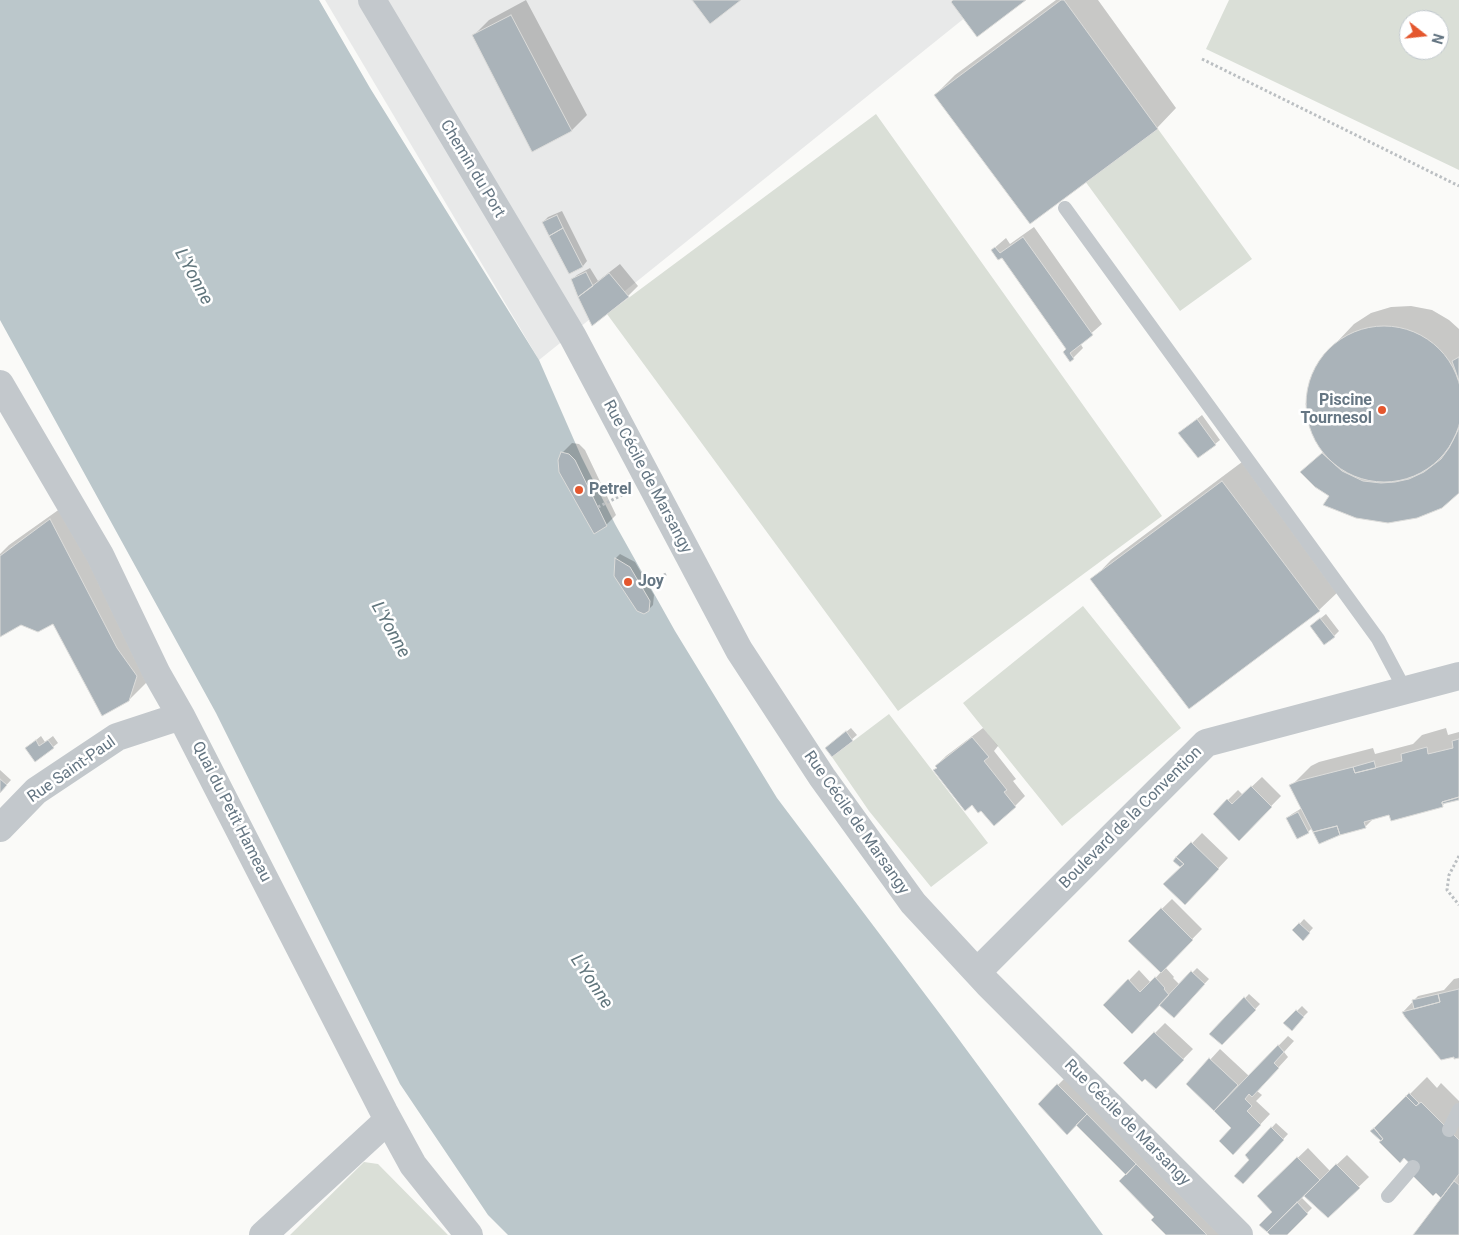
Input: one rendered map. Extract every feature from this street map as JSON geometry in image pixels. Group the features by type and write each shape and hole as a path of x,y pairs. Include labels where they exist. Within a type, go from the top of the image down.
{"street":[{"name":"Chemin du Port","path":"372,0 573,337"},
{"name":"Rue Cécile de Marsangy","path":"573,337 739,650 822,776 913,903 978,972 1239,1235"},
{"name":"Quai du Petit Hameau","path":"0,384 100,555 157,674 181,716 388,1120 413,1165 469,1235"},
{"name":"Boulevard de la Convention","path":"978,972 1206,743 1459,676"},
{"name":"Rue Saint-Paul","path":"0,828 36,791 116,737 181,716"},
{"path":"263,1235 388,1120"}],"lane":[{"path":"1065,208 1378,639 1405,690"},
{"path":"1449,1130 1459,1110"},
{"path":"1388,1196 1413,1166"}],"path":[{"path":"1202,59 1459,186"},
{"path":"1459,856 1449,875 1447,890 1459,904"}],"shaded area":[{"path":"325,0 987,0 539,360"},
{"path":"1229,0 1459,0 1459,170 1206,49"},
{"path":"876,114 1162,516 898,711 607,314"},
{"path":"1158,129 1252,259 1180,311 1085,181"},
{"path":"1083,606 1181,728 1062,826 963,703"},
{"path":"889,714 988,843 931,887 869,811 832,757"},
{"path":"364,1162 378,1164 448,1235 290,1235"}],"water":[{"name":"L'Yonne","path":"0,0 319,0 370,88 539,360 581,456 615,524 675,631 777,798 949,1026 1103,1235 508,1235 488,1215 400,1084 216,713 0,320"}],"building":[{"path":"692,0 741,0 710,24"},
{"path":"953,0 1026,0 977,37 951,2"},
{"path":"1061,0 1064,0 1158,129 1030,224 934,95"},
{"path":"511,15 572,131 532,152 472,35"},
{"path":"557,215 563,228 549,236 542,222"},
{"path":"563,228 583,267 569,274 549,236"},
{"path":"1023,237 1093,335 1070,353 1074,359 1070,362 1063,352 1066,349 1002,258 998,260 991,250 995,247 1000,253"},
{"path":"586,272 593,286 578,297 571,279"},
{"path":"609,273 629,297 592,326 578,297"},
{"name":"Piscine Tournesol","path":"1376,326 1392,326 1407,329 1421,335 1434,343 1445,354 1459,381 1462,404 1461,419 1453,441 1445,454 1434,465 1407,479 1392,482 1376,482 1361,479 1347,473 1334,465 1323,454 1309,427 1306,412 1306,396 1309,381 1315,367 1323,354 1334,343 1361,329"},
{"path":"1459,357 1459,381 1452,361"},
{"path":"1197,419 1216,445 1198,458 1178,433"},
{"path":"1459,428 1459,493 1442,508 1417,518 1388,523 1356,518 1323,505 1329,496 1315,487 1300,472 1322,453 1342,471 1363,481 1381,483 1409,479 1424,472 1441,459"},
{"name":"Petrel","path":"561,452 569,454 575,460 607,526 594,534 559,472 558,460"},
{"path":"1222,481 1320,611 1189,709 1090,579"},
{"path":"50,519 117,648 137,676 129,701 102,716 53,624 38,632 21,625 0,637 0,556"},
{"name":"Joy","path":"615,558 630,567 650,601 649,611 644,614 637,611 614,576"},
{"path":"1320,618 1335,637 1324,645 1310,626"},
{"path":"846,731 853,741 832,757 825,748"},
{"path":"972,737 989,757 984,761 1007,790 1004,792 1016,807 994,826 981,811 978,813 972,805 965,811 933,770 937,768 935,766"},
{"path":"1459,739 1459,797 1442,802 1443,807 1391,821 1389,815 1364,822 1366,828 1340,835 1337,826 1313,832 1289,785 1353,767 1355,773 1402,761 1401,754 1427,747 1428,754 1453,748 1452,741"},
{"path":"36,740 39,746 48,740 54,748 35,762 25,748"},
{"path":"1374,761 1376,768 1355,773 1353,767"},
{"path":"0,779 7,785 0,793"},
{"path":"1251,786 1272,807 1239,841 1213,814 1227,799 1232,804"},
{"path":"1459,797 1459,800 1442,804 1442,802"},
{"path":"1298,812 1309,833 1297,839 1286,818"},
{"path":"1337,826 1340,835 1319,844 1313,832"},
{"path":"1191,842 1219,869 1185,905 1163,884 1184,864 1176,857"},
{"path":"1176,857 1184,864 1180,867 1173,861"},
{"path":"1161,908 1193,940 1161,973 1128,941"},
{"path":"1299,923 1310,933 1303,941 1292,930"},
{"path":"1191,971 1205,984 1174,1018 1159,1005"},
{"path":"1155,977 1169,995 1132,1034 1103,1005 1128,979 1140,992"},
{"path":"1459,989 1459,1058 1454,1059 1454,1057 1441,1060 1402,1012 1440,1002 1438,994"},
{"path":"1438,994 1440,1002 1414,1009 1412,1000"},
{"path":"1244,997 1256,1010 1222,1045 1209,1034"},
{"path":"1296,1010 1304,1017 1292,1031 1283,1023"},
{"path":"1154,1032 1184,1060 1156,1089 1145,1079 1142,1082 1123,1063"},
{"path":"1278,1045 1284,1052 1274,1063 1279,1068 1252,1097 1249,1094 1245,1099 1252,1106 1247,1111 1261,1125 1233,1155 1219,1141 1231,1128 1214,1111"},
{"path":"1209,1058 1238,1085 1214,1111 1186,1084"},
{"path":"1057,1084 1087,1114 1067,1135 1038,1104"},
{"path":"1409,1093 1419,1103 1416,1106 1406,1096"},
{"path":"1406,1096 1416,1106 1421,1102 1459,1140 1459,1174 1441,1198 1436,1193 1433,1196 1413,1176 1418,1171 1404,1158 1400,1163 1379,1142 1383,1139 1374,1128"},
{"path":"1087,1114 1136,1164 1126,1175 1076,1125"},
{"path":"1271,1127 1284,1140 1243,1184 1234,1176 1249,1160 1245,1155"},
{"path":"1374,1128 1383,1139 1381,1141 1370,1131"},
{"path":"1297,1157 1320,1180 1267,1232 1259,1225 1272,1212 1257,1196"},
{"path":"1136,1164 1207,1235 1166,1235 1151,1220 1154,1217 1119,1181"},
{"path":"1336,1164 1360,1188 1328,1218 1304,1196"},
{"path":"1454,1181 1459,1185 1459,1235 1413,1235"},
{"path":"1297,1202 1308,1214 1287,1235 1270,1235 1267,1232"}],"place":[{"name":"Piscine Tournesol","path":"1382,410"},
{"name":"Petrel","path":"579,490"},
{"name":"Joy","path":"628,582"}]}
